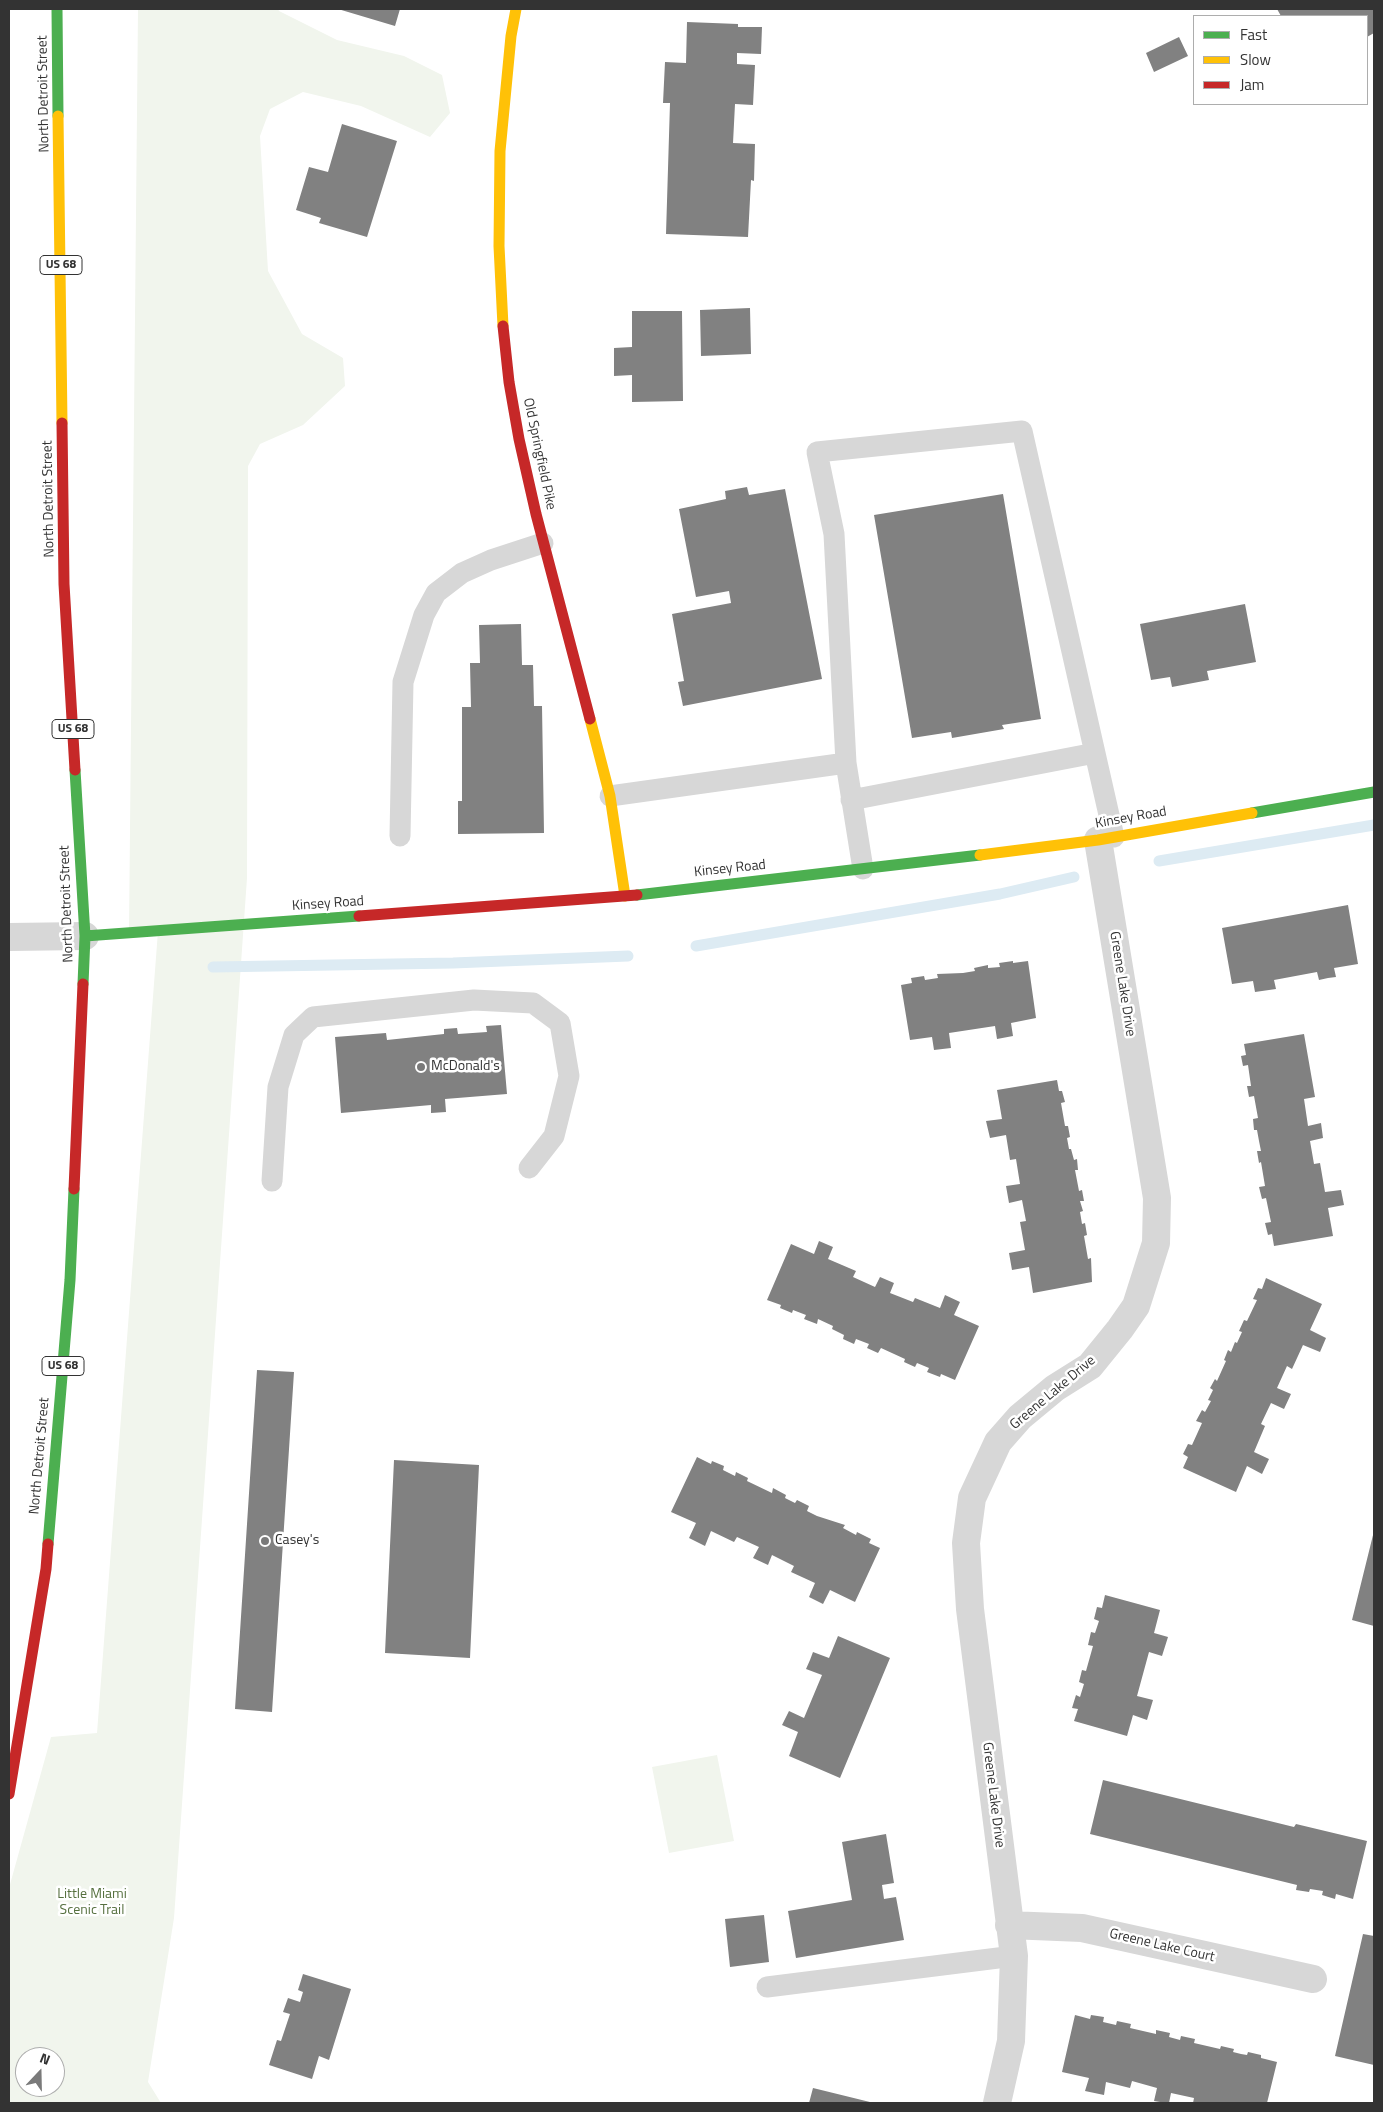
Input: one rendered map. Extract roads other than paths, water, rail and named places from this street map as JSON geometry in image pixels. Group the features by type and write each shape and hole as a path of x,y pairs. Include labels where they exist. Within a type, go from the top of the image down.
{"main road":[{"name":"North Detroit Street","path":"9,1794 46,1569 70,1280 86,936 64,584 57,9"},
{"name":"Old Springfield Pike","path":"516,9 511,36 500,151 499,246 501,304 509,382 518,439 543,543 610,796 625,896"},
{"name":"Kinsey Road","path":"86,936 625,896 863,869 1106,838 1374,792"}],"street":[{"name":"Greene Lake Drive","path":"996,2103 1011,2041 1014,1956 970,1610 966,1543 972,1498 998,1442 1055,1388 1090,1366 1120,1329 1136,1306 1156,1243 1158,1198 1106,838"},
{"path":"9,937 86,936"},
{"name":"Greene Lake Court","path":"1009,1925 1082,1928 1313,1979"}],"lane":[{"path":"863,869 846,763 834,534 817,452 1022,431 1095,753 1106,838"},
{"path":"400,836 403,682 424,615 436,593 462,573 491,560 543,543"},
{"path":"851,800 1095,753"},
{"path":"610,796 846,763"},
{"path":"272,1181 278,1087 294,1035 312,1017 474,1000 533,1003 560,1023 569,1076 554,1136 529,1168"},
{"path":"767,1987 1014,1956"}],"waterway":[{"path":"1159,861 1374,825"},
{"path":"696,946 1000,894 1074,877"},
{"path":"213,967 453,963 628,956"}],"place":[{"name":"McDonald's","path":"421,1067"},
{"name":"Casey's","path":"265,1541"}],"park label":[{"name":"Little Miami Scenic Trail","path":"92,1904"}]}
